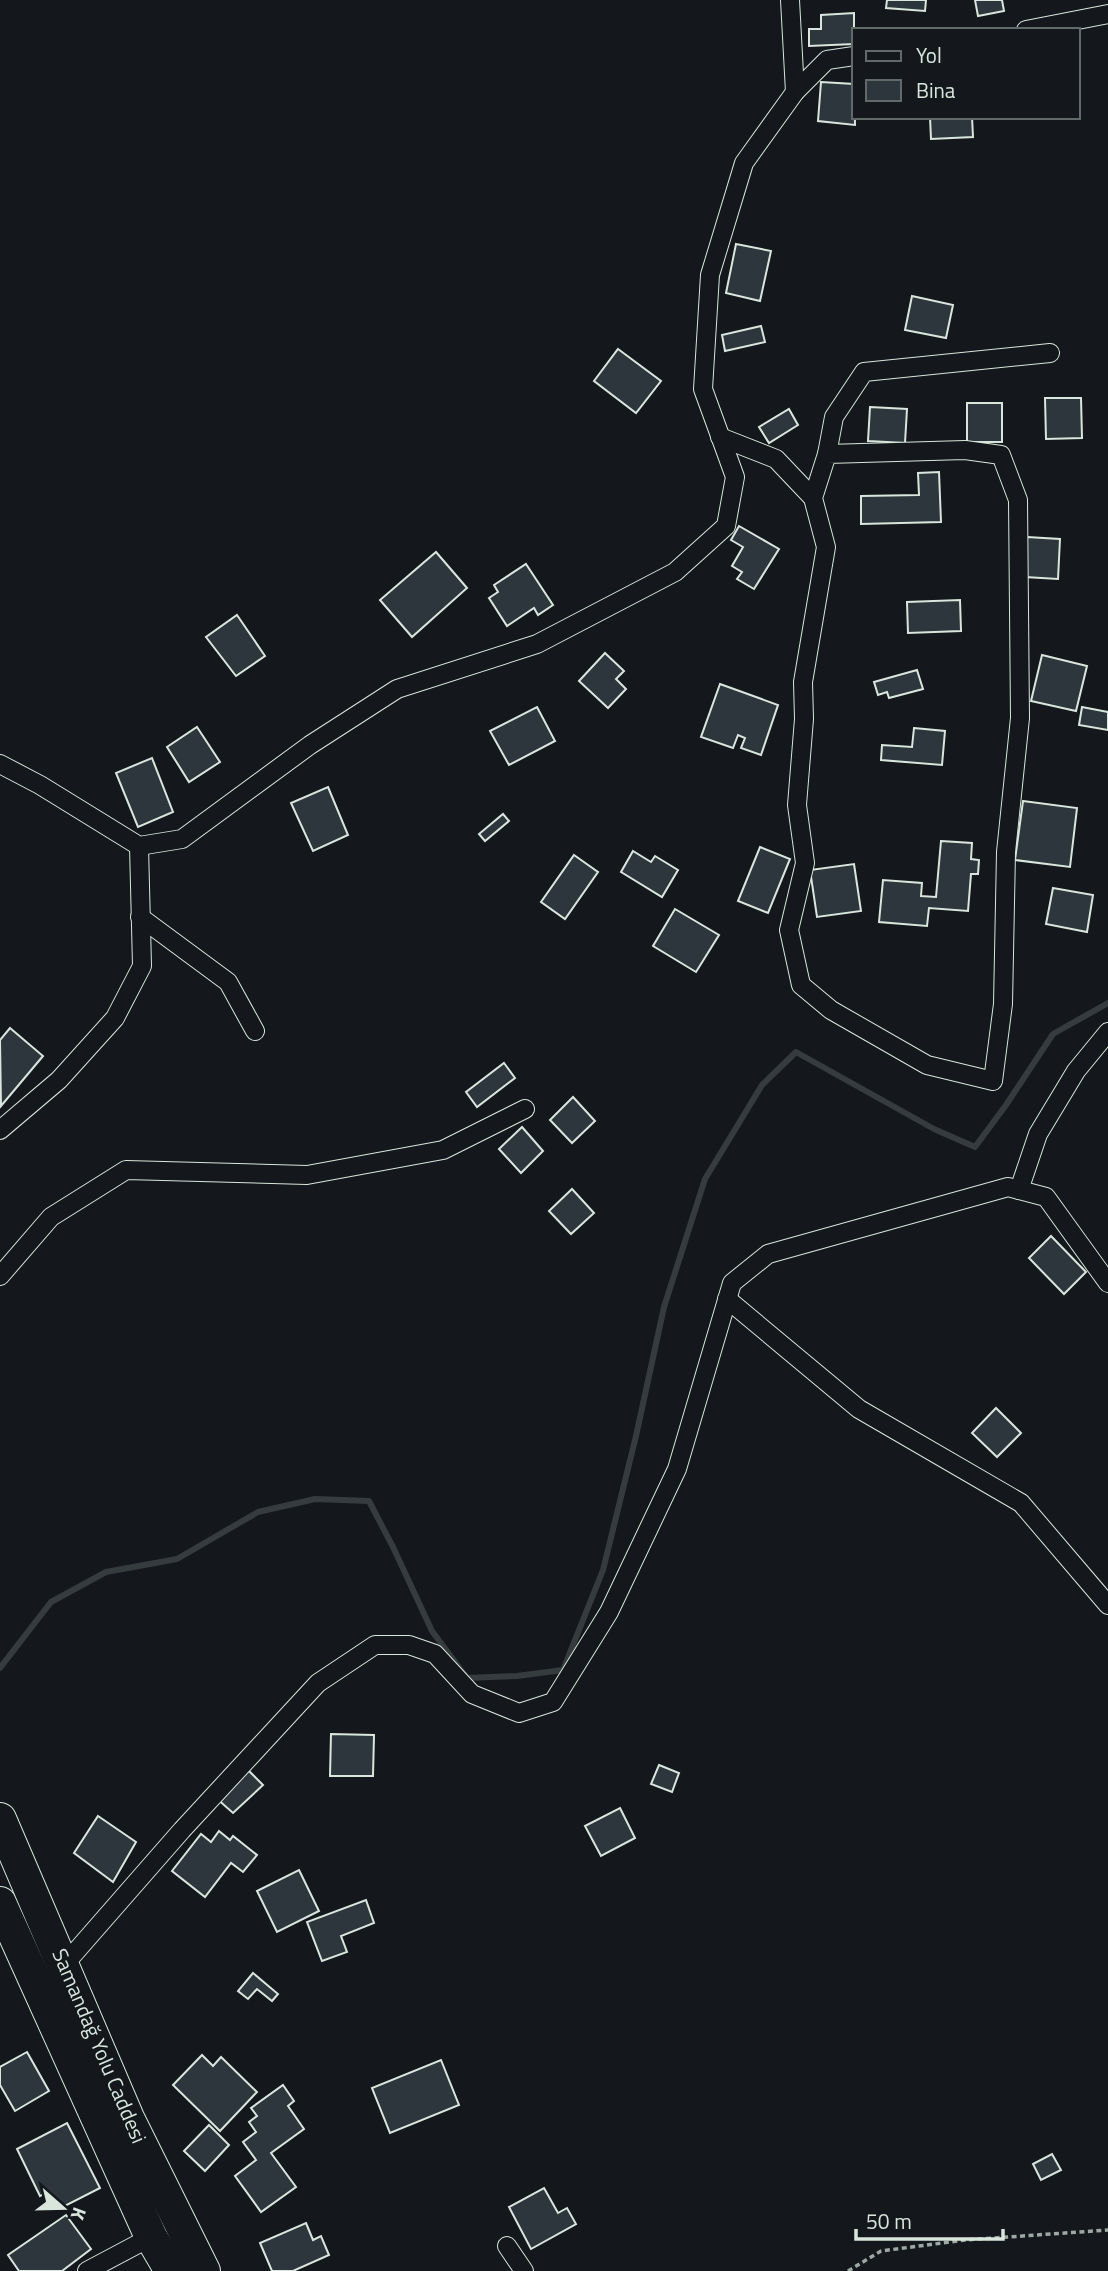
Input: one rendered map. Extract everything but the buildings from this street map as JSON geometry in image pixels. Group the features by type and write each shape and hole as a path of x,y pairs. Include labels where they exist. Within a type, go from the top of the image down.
{"highway":[{"name":"Samandağ Yolu Caddesi","path":"0,1819 128,2118 204,2271"},
{"name":"Samandağ Yolu Caddesi","path":"0,1903 151,2236 171,2271"}],"street":[{"path":"790,0 795,92"},
{"path":"1036,28 1108,14"},
{"path":"0,764 40,785 139,846 182,839 310,745 397,689 537,644 675,572 726,526 735,477 703,389 710,275 744,163 795,92 827,60 852,56"},
{"path":"813,498 827,454 834,417 864,372 1051,353"},
{"path":"720,437 776,459 813,498 826,547 803,682 804,719 797,805 805,863 789,930 801,985 831,1010 928,1065 993,1081 1003,1004 1006,852 1020,718 1018,500 1001,454 965,450 827,454"},
{"path":"0,1130 59,1080 115,1018 142,966 139,846"},
{"path":"140,917 228,982 255,1031"},
{"path":"1019,1190 1038,1133 1076,1071 1108,1032"},
{"path":"0,1276 51,1217 126,1170 307,1175 443,1150 525,1108"},
{"path":"64,1965 181,1830 318,1683 375,1645 409,1645 435,1654 472,1694 519,1713 553,1702 609,1612 677,1469 732,1283 768,1254 1008,1187 1046,1197 1108,1283"},
{"path":"727,1299 859,1409 1021,1503 1108,1605"},
{"path":"87,2271 151,2236"},
{"path":"507,2246 524,2271"}],"path":[{"path":"848,2271 881,2251 965,2240 1108,2230"}],"waterway":[{"path":"0,1668 51,1602 106,1572 177,1559 258,1512 315,1499 369,1501 432,1631 467,1678 517,1676 563,1670 603,1570 664,1307 705,1179 762,1085 796,1052 934,1129 975,1147 1053,1034 1108,1003"}]}
